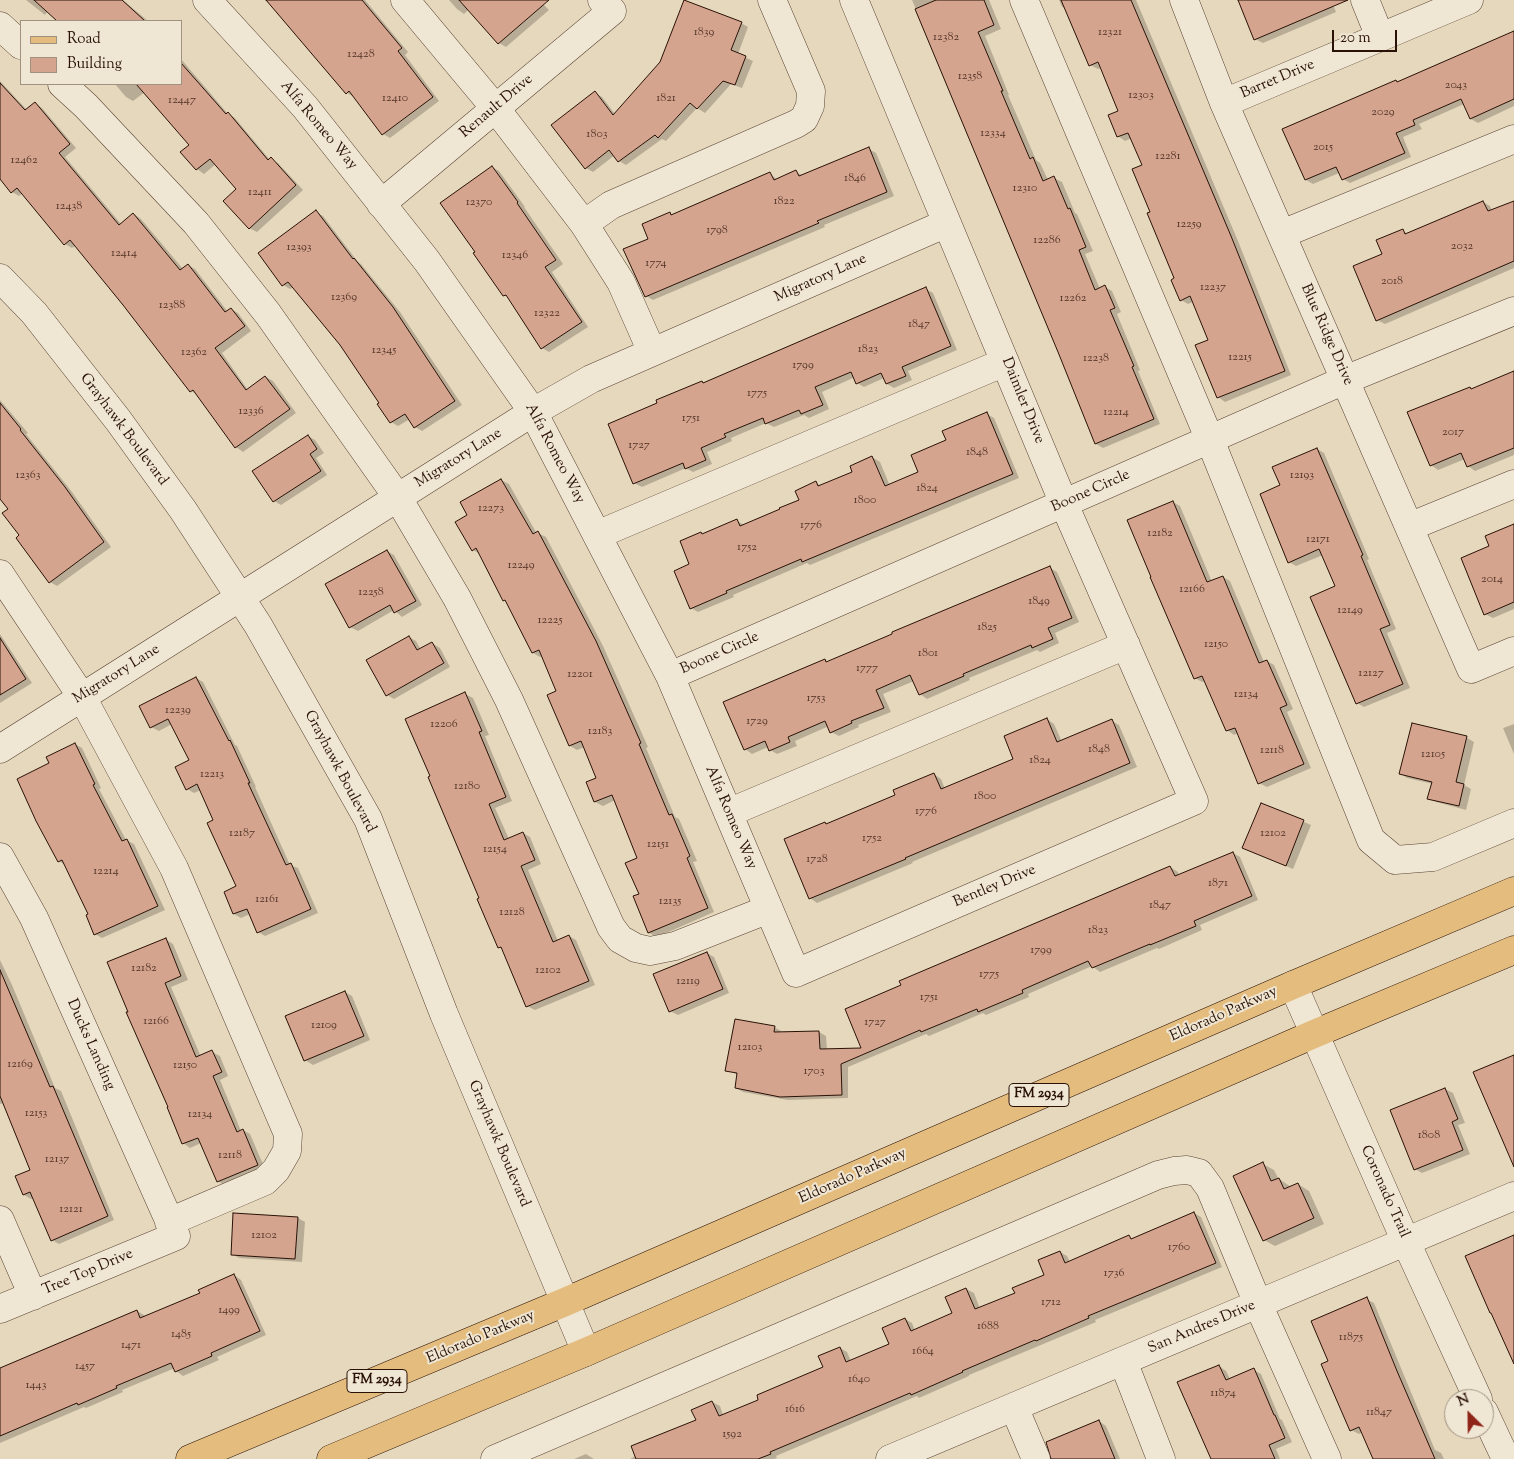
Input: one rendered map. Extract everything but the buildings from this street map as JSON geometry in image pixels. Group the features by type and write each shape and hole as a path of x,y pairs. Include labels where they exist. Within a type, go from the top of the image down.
{"main road":[{"name":"Eldorado Parkway","path":"190,1459 565,1302 1293,985 1514,891"},
{"path":"331,1459 586,1352 1314,1034 1514,950"}],"street":[{"name":"Alfa Romeo Way","path":"207,0 305,107 427,261 533,412 670,676 796,973"},
{"path":"405,0 496,109 584,224 621,282 652,352"},
{"path":"584,224 611,205 804,119 810,106 811,91 772,0"},
{"name":"Daimler Drive","path":"854,0 1064,504 1194,801"},
{"path":"1024,0 1210,440 1371,840 1395,860 1433,857 1514,823"},
{"name":"Blue Ridge Drive","path":"1184,0 1224,103 1471,669 1514,651"},
{"path":"1365,0 1380,37"},
{"name":"Barret Drive","path":"1224,103 1469,0"},
{"name":"Renault Drive","path":"381,204 496,109 607,6"},
{"path":"0,26 20,44"},
{"path":"63,85 86,106 196,223 268,314 398,498 457,598 509,700 605,915 620,939 636,948 650,951 675,946 769,909"},
{"path":"1282,234 1514,138"},
{"name":"Migratory Lane","path":"0,748 533,412 591,379 947,223"},
{"name":"Grayhawk Boulevard","path":"0,278 34,313 118,420 183,510 258,625 368,819 444,1014 586,1352"},
{"name":"Boone Circle","path":"670,676 1345,380 1514,311"},
{"path":"597,535 1006,362"},
{"path":"1409,527 1514,484"},
{"name":"Tree Top Drive","path":"0,574 82,696 174,868 288,1134 287,1151 276,1170 264,1182 33,1296 0,1309"},
{"path":"728,813 1126,645"},
{"name":"Bentley Drive","path":"796,973 1194,801"},
{"name":"Ducks Landing","path":"0,857 34,918 172,1229"},
{"name":"Coronado Trail","path":"1293,985 1406,1242 1473,1389"},
{"path":"495,1459 1158,1174 1187,1170 1199,1173 1210,1188 1258,1304 1327,1459"},
{"name":"San Andres Drive","path":"890,1459 1514,1196"},
{"path":"0,1220 33,1296"},
{"path":"1122,1361 1161,1459"},
{"path":"1014,1407 1036,1459"},
{"path":"1494,1433 1506,1459"}]}
